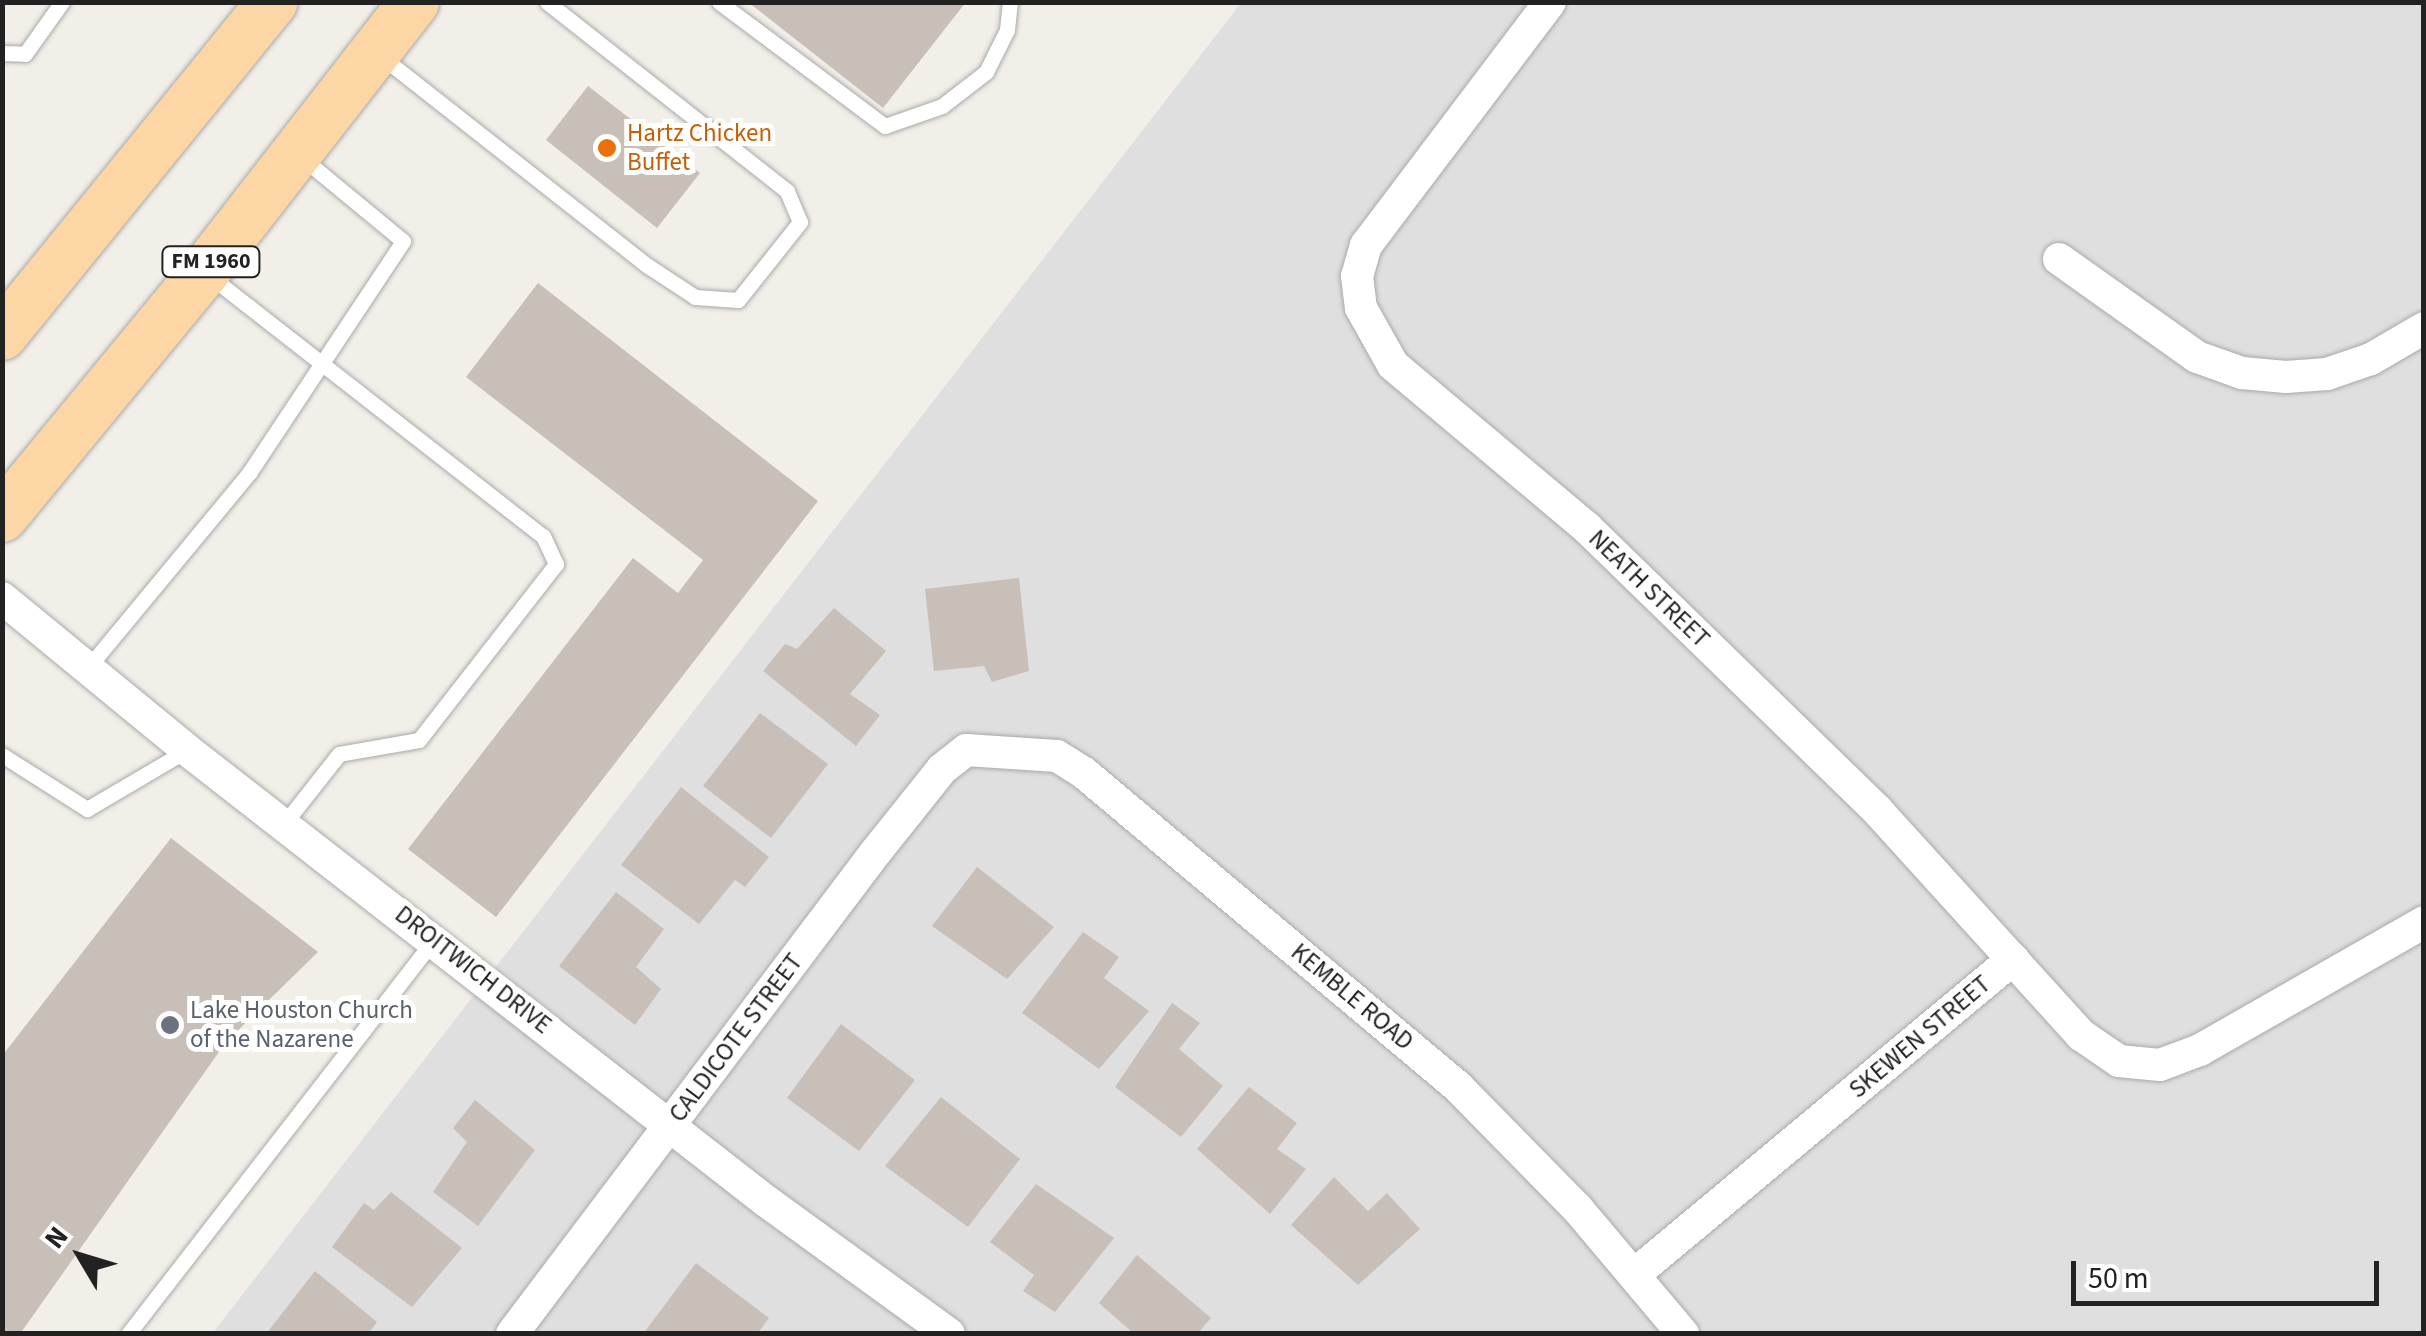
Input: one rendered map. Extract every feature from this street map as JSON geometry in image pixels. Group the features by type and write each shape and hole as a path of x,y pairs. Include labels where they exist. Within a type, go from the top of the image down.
{"main road":[{"path":"2,335 273,2"},
{"name":"FM 1960","path":"2,516 204,272 414,2"}],"street":[{"name":"NEATH STREET","path":"1550,2 1366,245 1357,276 1361,308 1393,364 1586,528 1877,810 2013,960"},
{"path":"2059,259 2197,357 2242,373 2286,377 2328,374 2371,359 2424,328"},
{"name":"DROITWICH DRIVE","path":"2,598 187,750 766,1201 949,1334"},
{"name":"CALDICOTE STREET","path":"512,1334 875,853 942,769 966,750"},
{"name":"KEMBLE ROAD","path":"966,750 1057,756 1084,774 1458,1087 1578,1208 1683,1334"},
{"name":"SKEWEN STREET","path":"1635,1274 2013,960 2081,1035 2119,1061 2160,1065 2200,1050 2424,922"}],"lane":[{"path":"2,52 25,54 62,2"},
{"path":"375,52 648,266 695,297 738,300 800,222 787,191 547,2"},
{"path":"719,2 885,126 942,106 986,72 1007,30 1010,2"},
{"path":"86,670 249,473 403,242 294,152"},
{"path":"204,272 543,536 556,564 419,740 339,754 284,824"},
{"path":"2,754 87,809 187,750"},
{"path":"128,1334 434,939"}],"shaded area":[{"path":"1241,3 2423,3 2423,1333 212,1334"}],"building":[{"path":"748,2 966,2 883,108"},
{"path":"588,86 700,173 657,228 546,140"},
{"path":"538,283 818,501 496,917 408,849 633,558 678,593 703,560 466,377"},
{"path":"1019,578 1029,671 992,682 984,666 934,671 925,589"},
{"path":"834,608 886,651 850,694 880,715 856,746 763,671 785,644 797,649"},
{"path":"760,713 828,764 771,838 703,786"},
{"path":"681,787 769,857 745,887 735,880 699,924 621,865"},
{"path":"171,838 318,952 226,1042 20,1334 2,1334 2,1056"},
{"path":"977,867 1054,927 1007,979 932,926"},
{"path":"616,892 664,929 636,967 661,989 635,1025 559,966"},
{"path":"1083,932 1119,957 1104,978 1149,1011 1099,1069 1022,1013"},
{"path":"1172,1003 1200,1023 1179,1049 1223,1086 1181,1137 1115,1087"},
{"path":"841,1024 915,1080 859,1151 787,1098"},
{"path":"1249,1087 1297,1123 1277,1149 1306,1169 1270,1214 1197,1149"},
{"path":"941,1097 1020,1159 968,1227 885,1166"},
{"path":"475,1100 535,1150 478,1226 433,1192 467,1142 453,1128"},
{"path":"1334,1177 1368,1211 1387,1193 1420,1229 1358,1285 1291,1225"},
{"path":"1036,1184 1114,1238 1055,1312 1023,1291 1034,1275 990,1242"},
{"path":"391,1192 462,1248 412,1307 332,1247 364,1203 374,1210"},
{"path":"1137,1255 1211,1318 1197,1334 1134,1334 1099,1303"},
{"path":"696,1263 769,1318 757,1334 643,1334"},
{"path":"315,1271 377,1322 368,1334 266,1334"}],"place":[{"name":"Hartz Chicken Buffet","path":"607,148"},
{"name":"Lake Houston Church of the Nazarene","path":"170,1025"}]}
